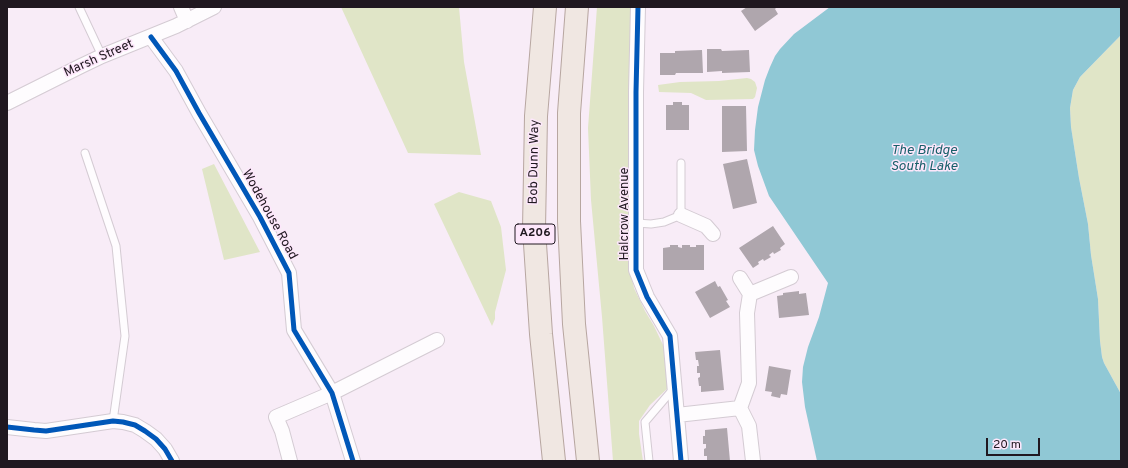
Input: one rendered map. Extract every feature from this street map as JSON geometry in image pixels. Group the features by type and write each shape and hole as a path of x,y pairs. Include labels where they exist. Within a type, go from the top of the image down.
{"main road":[{"name":"Bob Dunn Way","path":"545,7 536,116 534,229 554,461"},
{"name":"A206","path":"577,7 569,113 569,221 574,324 588,461"}],"street":[{"path":"181,7 186,21"},
{"name":"Marsh Street","path":"7,102 102,56 151,37 214,7"},
{"name":"Halcrow Avenue","path":"638,7 636,92 636,270 647,297 670,336 681,461"},
{"name":"Wodehouse Road","path":"151,37 176,71 260,217 285,266 288,273 294,330 332,393 353,461"},
{"path":"681,215 706,226 713,234"},
{"path":"750,294 791,277"},
{"path":"740,278 750,294 746,313 749,383 740,408 749,426 754,461"},
{"path":"290,461 282,431 276,417 332,393 437,340"},
{"path":"677,415 740,408"},
{"path":"7,427 46,431 113,421 123,422 145,431 161,444 172,461"}],"lane":[{"path":"79,7 102,56"},
{"path":"85,152 117,253 125,336 113,421"},
{"path":"636,223 651,224 664,222 681,215 681,164"},
{"path":"649,461 645,422 674,388"}],"green space":[{"path":"341,7 459,7 464,62 481,155 408,153"},
{"path":"597,7 634,7 630,270 634,288 664,347 669,387 650,405 639,421 639,434 643,461 613,461 591,200 588,128"},
{"path":"1121,35 1121,394 1102,357 1098,299 1088,224 1071,127 1070,108 1073,90 1080,77"},
{"path":"747,78 755,82 757,88 753,99 706,100 691,93 659,92 658,85 680,82 719,81"},
{"path":"214,164 260,252 224,260 202,169"},
{"path":"459,192 491,201 501,227 506,270 495,312 495,319 492,326 434,204"}],"water":[{"name":"The Bridge South Lake","path":"830,7 1121,7 1121,35 1080,77 1073,90 1070,108 1071,127 1088,224 1098,299 1102,357 1121,394 1121,461 817,461 805,407 802,382 803,367 808,347 819,317 828,283 769,196 754,150 758,107 765,80 775,56 794,34"}],"building":[{"path":"747,7 777,7 775,9 778,14 755,31 741,11"},
{"path":"707,49 721,49 722,51 749,50 750,72 707,72"},
{"path":"702,50 703,73 676,73 675,75 660,75 660,53"},
{"path":"673,102 682,102 682,105 689,105 689,130 666,130 666,105 673,105"},
{"path":"722,106 746,106 747,151 722,152"},
{"path":"747,159 757,203 733,209 723,164"},
{"path":"773,226 785,244 780,248 781,250 774,254 773,252 769,255 771,257 764,261 763,259 758,262 759,264 753,268 739,248"},
{"path":"670,245 678,245 678,247 682,248 682,245 696,247 696,245 704,245 704,270 663,270 663,248 670,247"},
{"path":"715,281 718,287 720,286 728,300 726,301 730,307 710,318 695,292"},
{"path":"799,291 799,294 806,293 809,315 779,318 777,296 783,295 783,293"},
{"path":"720,350 724,390 701,392 701,386 699,386 698,378 700,377 700,373 697,373 697,366 699,366 698,360 696,360 695,352"},
{"path":"769,366 791,370 787,395 781,394 780,398 771,396 772,392 765,391"},
{"path":"727,428 730,461 707,461 707,456 704,456 706,444 703,444 705,430"}],"cycle path":[{"path":"638,7 636,92 636,270 647,297 670,336 681,461"},
{"path":"151,37 176,71 260,217 289,273 294,330 332,393 353,461"},
{"path":"7,427 46,431 113,421 123,422 135,425 156,439 165,449 172,461"}]}
